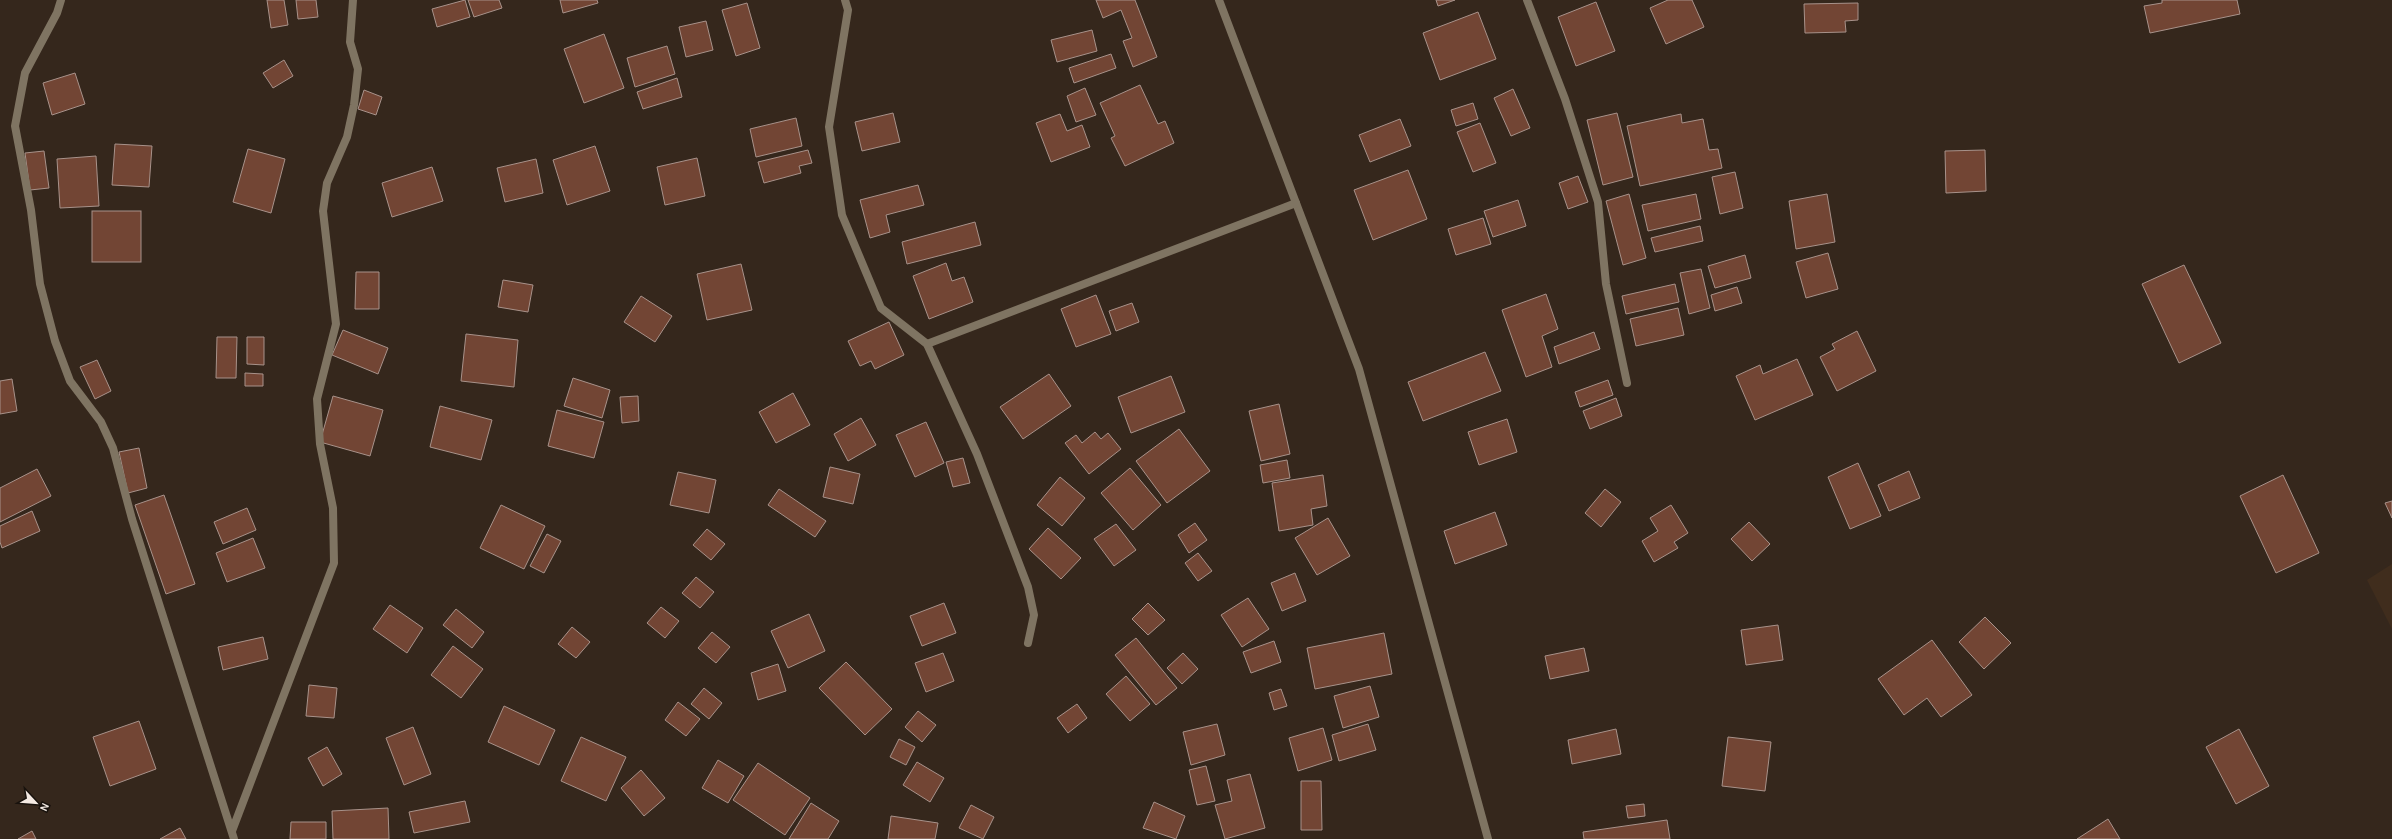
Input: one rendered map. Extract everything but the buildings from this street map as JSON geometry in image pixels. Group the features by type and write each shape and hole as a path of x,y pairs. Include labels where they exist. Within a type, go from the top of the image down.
{"street":[{"path":"61,0 57,13 25,73 15,126 31,210 40,284 54,341 70,381 101,422 113,448 132,519 233,835"},
{"path":"233,835 334,563 333,508 320,444 317,398 336,324 323,211 327,183 347,137 354,105 358,69 350,42 353,0"},
{"path":"845,0 848,10 829,127 842,215 881,308 927,344 977,454 1028,587 1034,615 1028,643"},
{"path":"1219,0 1359,369 1488,839"},
{"path":"1527,0 1565,99 1598,202 1606,284 1627,383"},
{"path":"927,344 1296,203"}],"shaded area":[{"path":"2392,564 2392,629 2367,580"}]}
